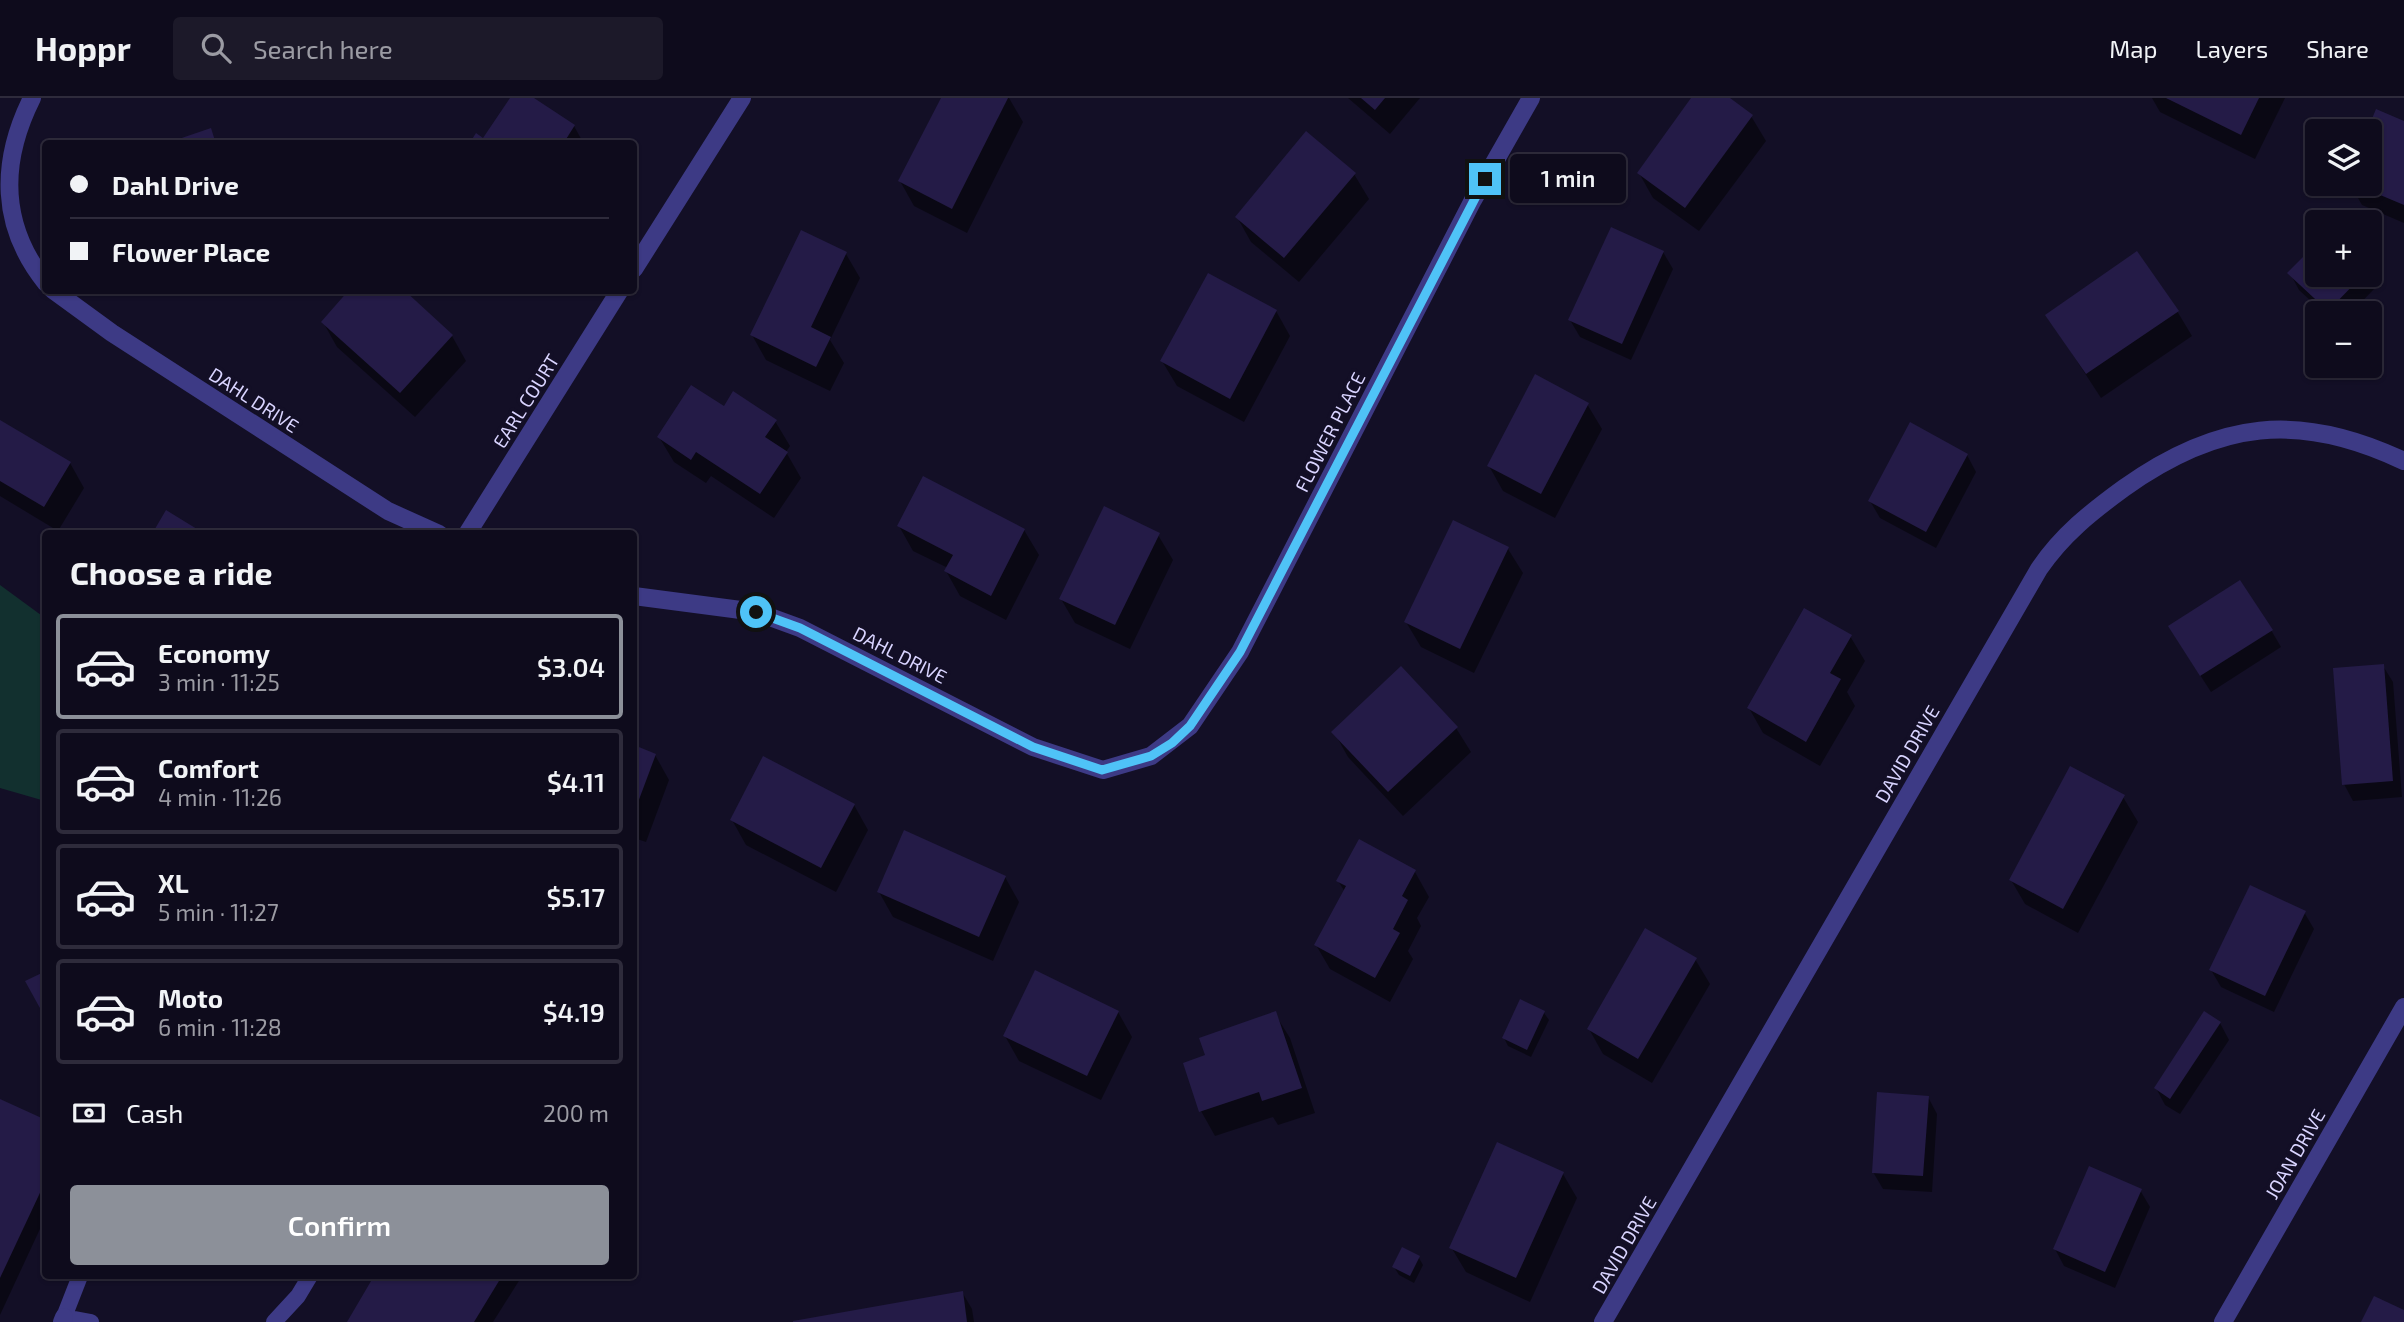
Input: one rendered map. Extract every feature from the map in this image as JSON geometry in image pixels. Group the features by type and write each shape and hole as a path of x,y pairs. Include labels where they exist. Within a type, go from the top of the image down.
{"street":[{"path":"32,98 15,126 8,150 7,201 21,248 42,277"},
{"path":"637,265 742,98"},
{"name":"FLOWER PLACE","path":"1139,761 1172,743 1190,726 1240,652 1473,200 1531,98"},
{"name":"DAHL DRIVE","path":"58,294 112,334 388,511 430,530"},
{"name":"EARL COURT","path":"470,530 617,294"},
{"name":"DAVID DRIVE","path":"1603,1322 2039,569 2070,529 2151,469 2195,446 2244,432 2294,428 2319,431 2368,444 2404,461"},
{"name":"DAHL DRIVE","path":"637,596 756,612 800,628 1033,747 1102,770 1139,761"},
{"name":"JOAN DRIVE","path":"2223,1322 2404,1007"}],"lane":[{"path":"79,1279 63,1319 91,1322"},
{"path":"274,1322 298,1296 308,1279"}],"green space":[{"path":"0,585 42,616 42,800 0,788"}],"building":[{"path":"510,98 534,98 575,125 566,140 472,140 476,133 483,138"},
{"path":"941,98 1008,98 952,209 898,181"},
{"path":"1361,98 1385,98 1375,110"},
{"path":"1691,98 1730,98 1753,115 1685,208 1637,173"},
{"path":"2166,98 2259,98 2241,135"},
{"path":"2376,109 2404,121 2404,205 2382,196 2382,119 2372,119"},
{"path":"211,128 215,140 176,140"},
{"path":"1306,131 1356,173 1284,258 1235,217"},
{"path":"1611,227 1664,251 1622,344 1568,320"},
{"path":"801,230 847,252 811,327 831,337 816,367 750,335"},
{"path":"2137,251 2179,311 2086,374 2045,315"},
{"path":"2305,255 2305,287 2351,287 2338,301 2317,301 2287,273"},
{"path":"1208,273 1277,310 1230,399 1160,361"},
{"path":"346,294 408,294 453,335 400,393 321,322"},
{"path":"1535,374 1589,403 1541,494 1487,466"},
{"path":"691,385 724,406 733,391 777,420 765,437 788,452 760,494 696,452 691,460 657,437"},
{"path":"0,420 71,462 44,507 0,481"},
{"path":"1910,422 1968,454 1926,532 1868,501"},
{"path":"923,476 1025,529 991,596 944,571 953,555 897,526"},
{"path":"1104,506 1160,533 1115,625 1059,599"},
{"path":"166,510 198,530 154,530"},
{"path":"1453,520 1509,547 1460,649 1404,622"},
{"path":"2240,580 2273,630 2200,676 2168,626"},
{"path":"1804,608 1852,635 1830,673 1841,679 1806,742 1747,708"},
{"path":"2384,664 2393,781 2342,785 2333,668"},
{"path":"1401,666 1458,727 1388,792 1331,732"},
{"path":"637,746 656,754 637,805"},
{"path":"763,756 855,804 821,868 730,820"},
{"path":"2070,766 2125,795 2063,909 2009,880"},
{"path":"904,830 1006,876 979,937 877,892"},
{"path":"1359,839 1416,870 1402,896 1408,900 1393,929 1400,933 1375,978 1314,945 1346,886 1336,881"},
{"path":"2250,885 2306,911 2265,996 2209,970"},
{"path":"1645,928 1697,958 1638,1059 1587,1029"},
{"path":"1035,970 1119,1011 1087,1076 1003,1036"},
{"path":"42,973 42,1012 25,981"},
{"path":"1520,999 1545,1011 1527,1050 1502,1038"},
{"path":"1276,1011 1302,1088 1262,1101 1259,1092 1199,1112 1183,1063 1205,1055 1199,1038"},
{"path":"2204,1011 2221,1022 2170,1099 2154,1088"},
{"path":"1877,1092 1929,1096 1923,1176 1872,1173"},
{"path":"0,1099 42,1118 42,1189 0,1278"},
{"path":"1497,1142 1564,1172 1516,1278 1449,1248"},
{"path":"2089,1166 2142,1189 2105,1272 2053,1249"},
{"path":"1402,1247 1420,1256 1410,1276 1392,1267"},
{"path":"372,1279 500,1279 474,1322 347,1322"},
{"path":"963,1291 967,1322 793,1322 793,1321"},
{"path":"2374,1296 2404,1310 2404,1322 2361,1322"}],"route":[{"path":"756,612 800,628 1033,747 1102,770 1151,756 1172,743 1190,726 1240,652 1485,179"}]}
